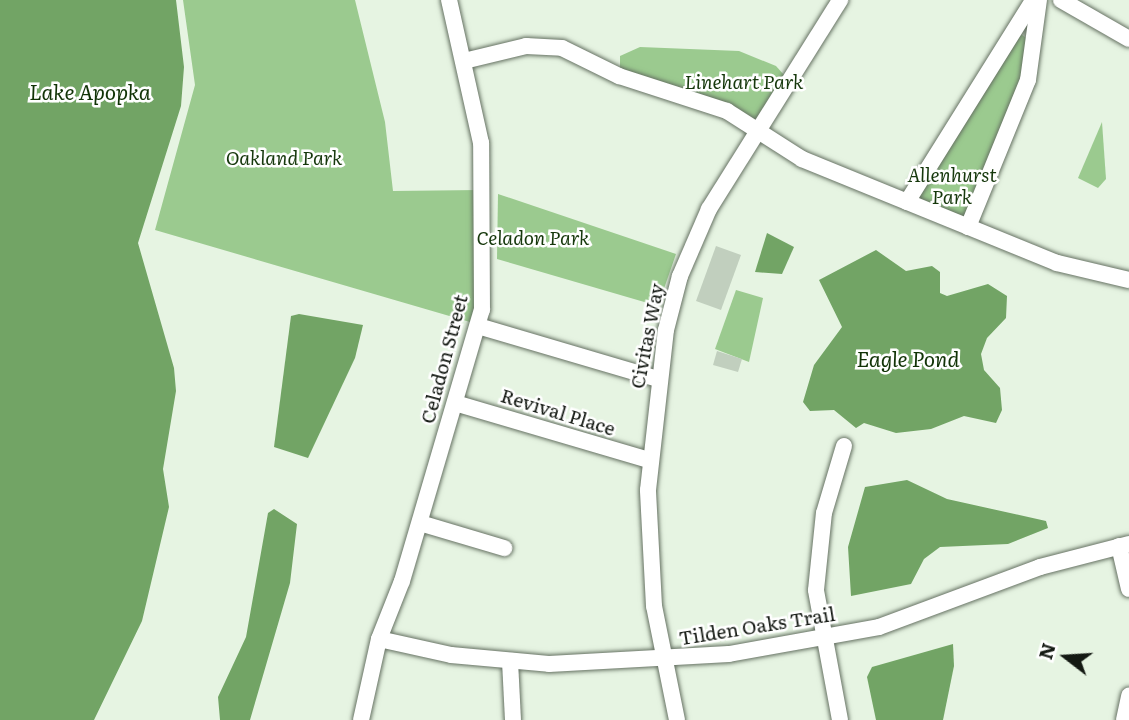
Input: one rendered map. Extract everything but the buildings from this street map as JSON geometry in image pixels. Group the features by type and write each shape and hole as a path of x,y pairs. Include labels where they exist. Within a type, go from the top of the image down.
{"street":[{"name":"Celadon Street","path":"360,720 379,639 419,523 478,327 484,190 464,61 449,0"},
{"name":"Civitas Way","path":"677,720 663,661 651,566 649,460 666,330 691,245 757,130 840,0"},
{"path":"906,202 1036,0"},
{"path":"968,227 1028,80 1036,0"},
{"path":"1061,0 1129,39"},
{"path":"464,61 550,45 619,76 726,111 802,159 906,202 1057,263 1129,280"},
{"path":"478,327 658,379"},
{"name":"Revival Place","path":"455,403 649,460"},
{"path":"840,720 824,637 817,558 844,446"},
{"path":"419,523 504,548"},
{"path":"1124,545 1129,589"},
{"name":"Tilden Oaks Trail","path":"379,639 510,661 663,661 879,626 1040,567 1124,545"},
{"path":"510,661 513,720"},
{"path":"1124,720 1129,696"}],"green space":[{"name":"Oakland Park","path":"183,0 355,0 385,122 393,191 479,190 476,311 470,322 155,230 195,85"},
{"name":"Allenhurst Park","path":"1019,33 1028,39 1023,78 968,213 963,217 918,198"},
{"name":"Linehart Park","path":"640,47 739,51 776,66 784,75 757,121 620,68 620,56"},
{"path":"1102,122 1106,179 1098,188 1078,178"},
{"name":"Celadon Park","path":"498,194 676,254 658,306 497,259"},
{"path":"736,290 763,298 749,362 715,349"}],"water":[{"name":"Lake Apopka","path":"0,0 176,0 184,67 181,106 138,243 174,368 176,391 163,469 169,507 142,621 94,720 0,720"},
{"path":"767,233 794,247 782,274 755,272"},
{"name":"Eagle Pond","path":"876,250 906,271 932,266 940,272 940,293 947,296 988,284 1007,296 1006,318 987,338 981,354 984,370 1000,388 1002,410 996,423 964,416 931,429 896,433 864,423 856,428 834,410 810,411 803,402 814,365 842,327 819,280"},
{"path":"299,314 363,325 355,358 308,458 274,447 291,316"},
{"path":"907,480 947,499 1046,521 1048,528 1008,544 940,547 924,559 911,584 851,596 848,547 865,487"},
{"path":"274,509 297,524 290,583 250,720 220,720 218,697 246,637 268,513"},
{"path":"953,644 954,666 943,720 876,720 867,677 872,667"}]}
